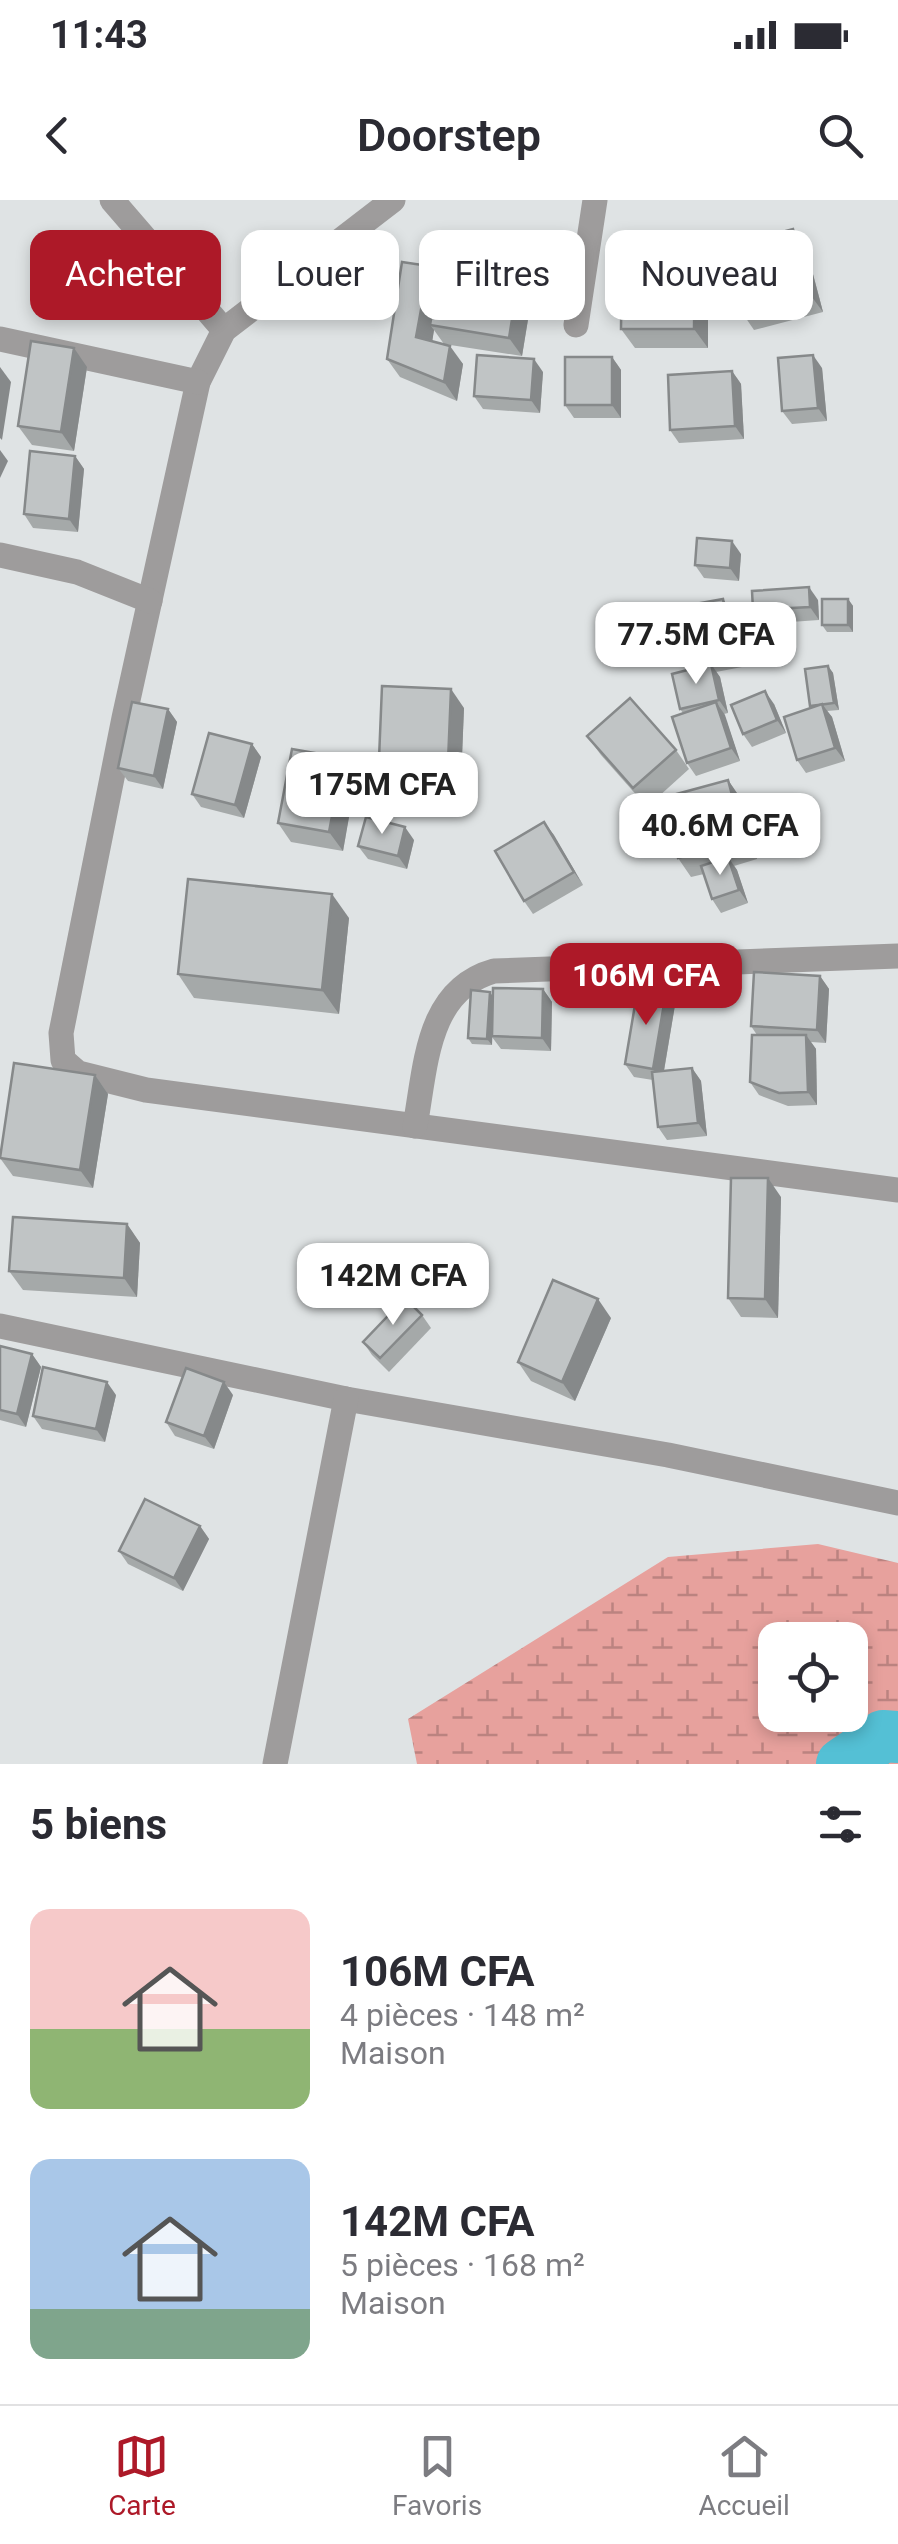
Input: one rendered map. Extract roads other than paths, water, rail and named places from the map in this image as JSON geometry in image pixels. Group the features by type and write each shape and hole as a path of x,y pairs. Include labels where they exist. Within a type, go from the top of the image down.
{"street":[{"path":"112,200 224,330"},
{"path":"393,200 224,330 198,382 61,1033 63,1060 78,1073 146,1090 898,1190"},
{"path":"576,326 595,200"},
{"path":"0,339 198,382"},
{"path":"0,555 77,572 150,601"},
{"path":"415,1126 435,1022 454,990 474,976 494,971 898,956"},
{"path":"0,1326 346,1399 668,1455 898,1503"},
{"path":"275,1764 346,1399"}],"waterway":[{"path":"842,1764 883,1736 898,1737"}]}
